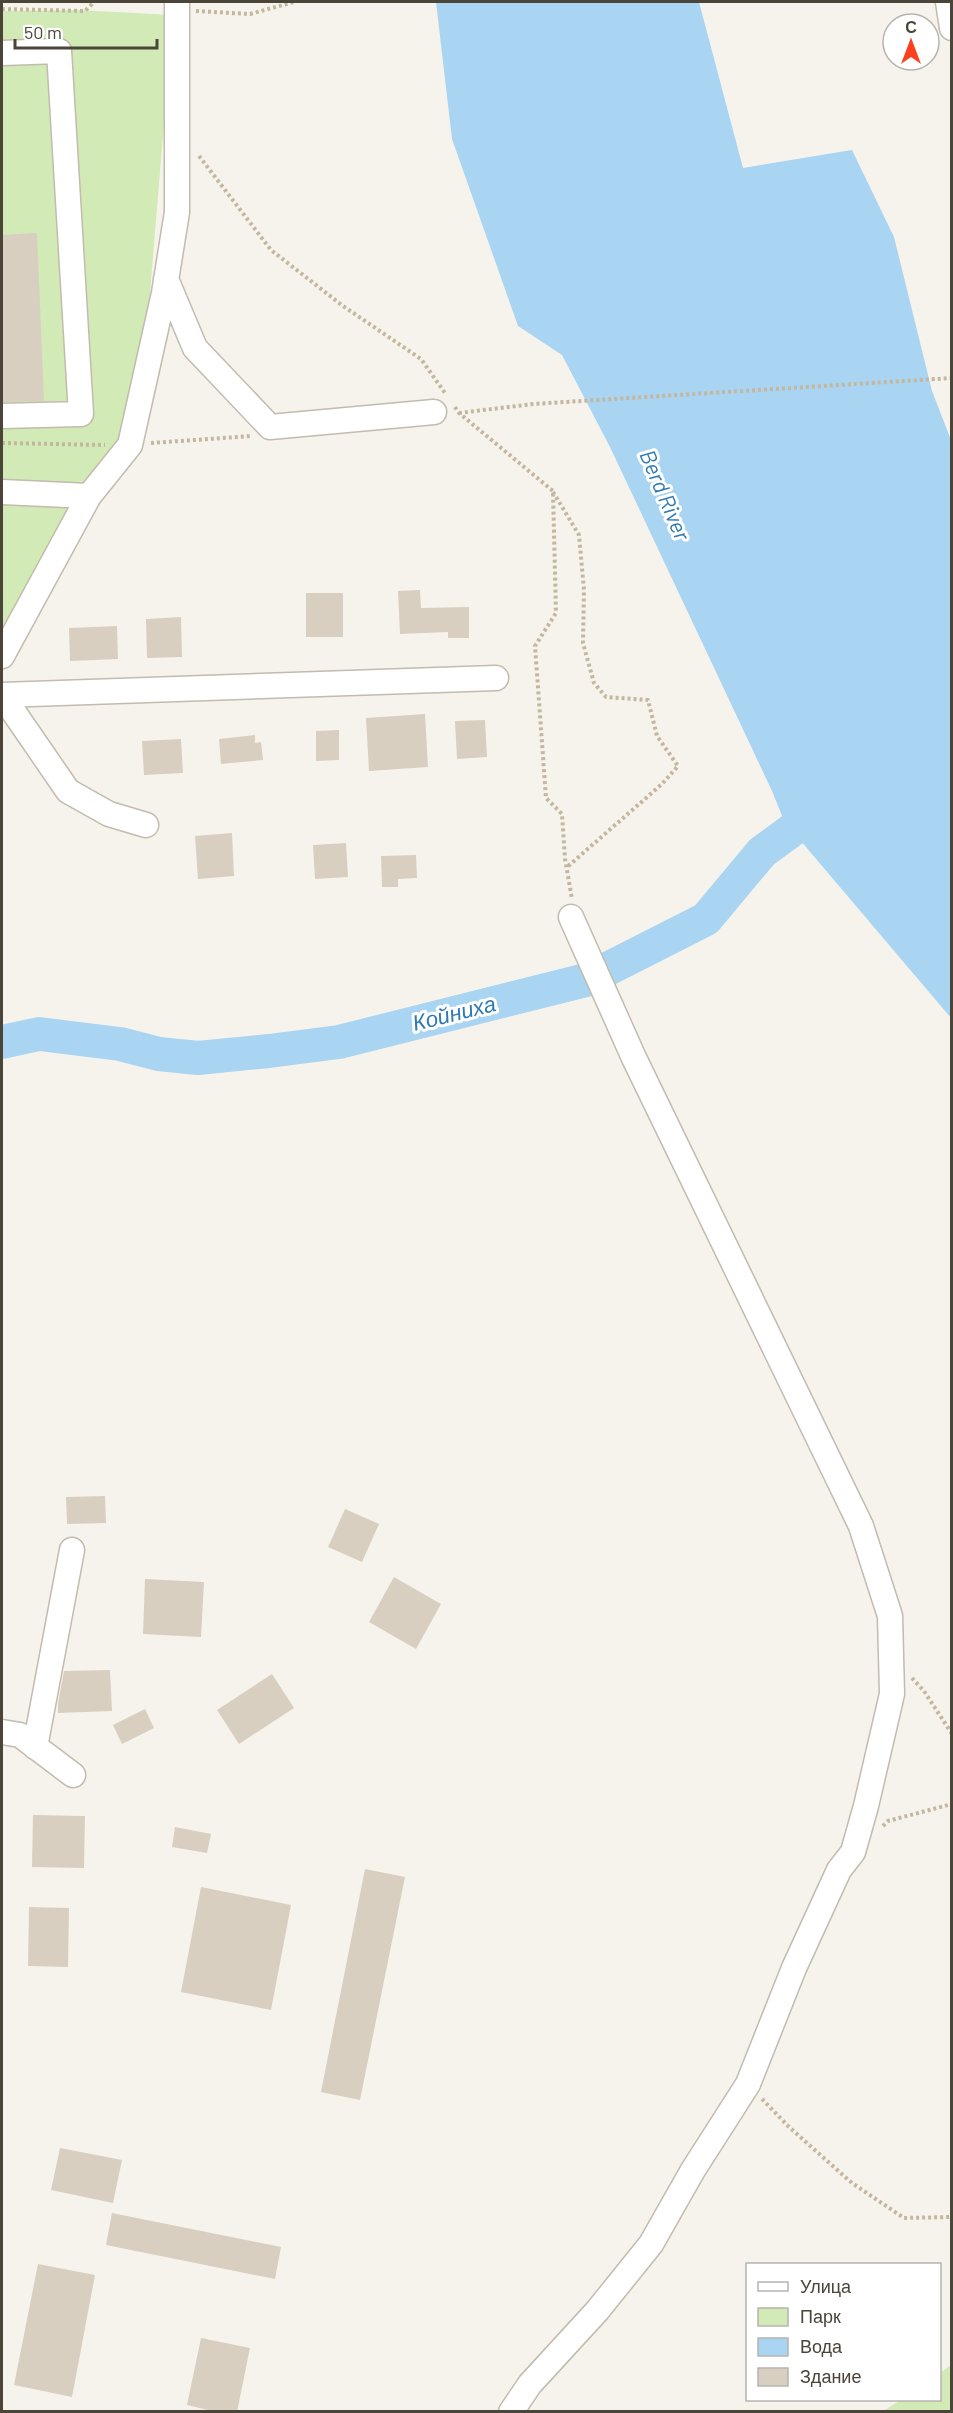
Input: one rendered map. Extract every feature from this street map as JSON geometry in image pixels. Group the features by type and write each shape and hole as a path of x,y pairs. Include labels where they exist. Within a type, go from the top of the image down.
{"street":[{"path":"948,2 951,28"},
{"path":"2,656 89,496 130,445 166,279 177,212 178,6"},
{"path":"2,53 59,51 81,414 2,416"},
{"path":"166,279 195,348 270,427 444,404"},
{"path":"2,492 89,496"},
{"path":"146,825 109,814 68,791 2,695 496,678"},
{"path":"512,2412 530,2384 597,2311 651,2244 693,2170 748,2084 794,1968 838,1870 853,1851 892,1694 890,1616 861,1526 634,1058 571,917"},
{"path":"35,1747 72,1550"},
{"path":"2,1732 20,1736 74,1775"}],"path":[{"path":"2,9 85,10 94,2"},
{"path":"178,6 250,14 294,2"},
{"path":"179,129 271,250 343,306 421,359 444,404 459,413 553,491 579,535 584,590 583,643 594,683 606,697 648,700 657,736 678,766 662,784 566,868"},
{"path":"532,404 951,378"},
{"path":"553,491 555,613 535,646 546,798 562,814 566,868 572,896 571,917"},
{"path":"891,1653 924,1691 951,1734"},
{"path":"879,1828 888,1821 951,1804"},
{"path":"748,2084 789,2127 852,2182 904,2218 951,2217"}],"green space":[{"path":"77,10 173,15 141,401 66,523 2,636 2,11"},
{"path":"951,2365 951,2411 883,2411 899,2401 941,2401 941,2372"}],"water":[{"name":"Berd River","path":"436,2 699,2 743,168 852,150 894,237 932,391 951,440 951,1018 789,827 610,447 562,355 518,326 452,139"}],"building":[{"path":"37,233 44,401 2,402 2,235"},
{"path":"420,590 421,608 469,607 469,638 448,638 448,632 400,634 398,591"},
{"path":"306,593 343,593 343,637 306,637"},
{"path":"181,617 182,657 147,658 146,619"},
{"path":"117,626 118,659 70,661 69,628"},
{"path":"425,714 428,767 369,771 366,718"},
{"path":"485,720 487,757 457,759 455,721"},
{"path":"339,730 339,760 316,761 316,731"},
{"path":"255,735 255,743 261,742 263,760 221,764 219,739"},
{"path":"181,739 183,773 144,775 142,741"},
{"path":"232,833 234,876 198,879 195,836"},
{"path":"346,843 348,877 315,879 313,845"},
{"path":"416,855 417,878 398,879 398,887 382,887 381,856"},
{"path":"105,1496 106,1523 67,1524 66,1497"},
{"path":"345,1509 379,1524 362,1562 328,1547"},
{"path":"394,1577 441,1604 416,1649 369,1622"},
{"path":"145,1579 204,1582 201,1637 143,1634"},
{"path":"110,1670 112,1711 58,1713 64,1671"},
{"path":"272,1674 294,1708 239,1744 217,1710"},
{"path":"145,1709 154,1728 122,1744 113,1725"},
{"path":"33,1815 85,1816 84,1868 32,1867"},
{"path":"175,1827 211,1834 207,1853 172,1847"},
{"path":"365,1869 405,1877 360,2100 321,2092"},
{"path":"201,1887 291,1905 271,2010 181,1992"},
{"path":"29,1907 69,1908 68,1967 28,1966"},
{"path":"60,2148 122,2160 113,2203 51,2190"},
{"path":"112,2213 281,2247 275,2279 106,2245"},
{"path":"38,2264 95,2275 72,2397 14,2385"},
{"path":"201,2338 250,2348 237,2412 216,2412 187,2405"}],"waterway":[{"name":"Койниха","path":"2,1042 39,1034 120,1044 159,1054 198,1058 269,1051 339,1042 586,980 706,919 762,852 803,822 790,790"}]}
